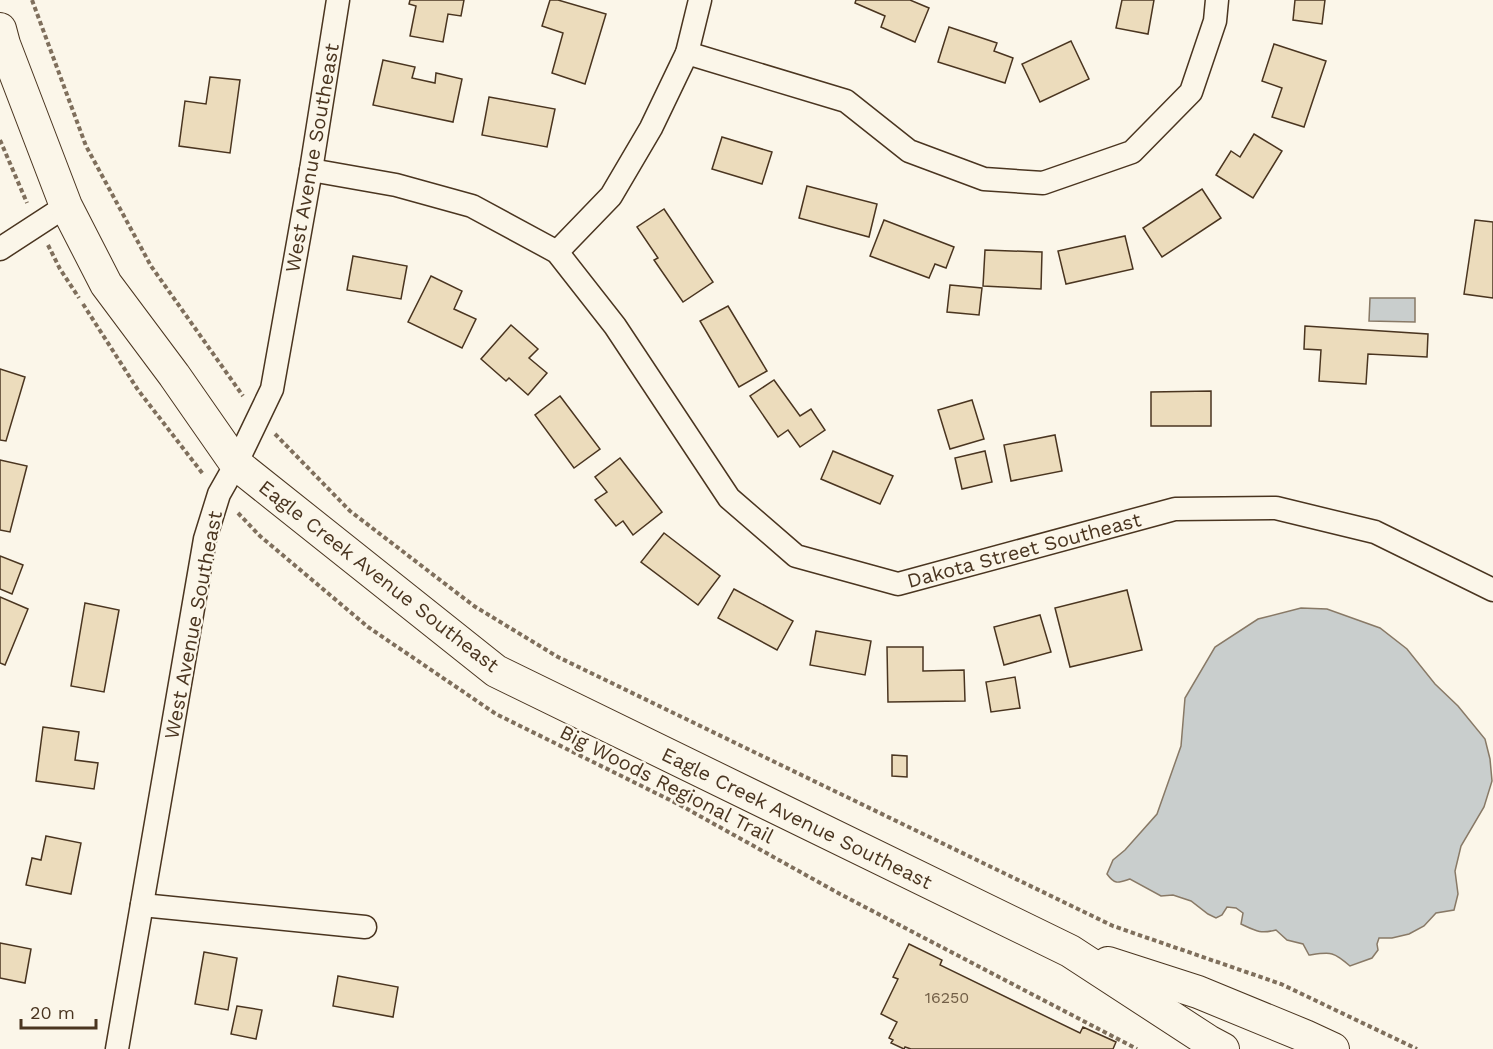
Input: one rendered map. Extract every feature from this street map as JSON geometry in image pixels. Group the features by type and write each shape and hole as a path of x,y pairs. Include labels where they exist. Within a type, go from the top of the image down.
{"main road":[{"name":"Eagle Creek Avenue Southeast","path":"0,28 4,44 66,206 106,284 174,375 236,464 496,671 1070,951 1223,1049"},
{"name":"Eagle Creek Avenue Southeast","path":"1070,951 1198,992 1333,1049"},
{"path":"1278,1049 1287,1046 1293,1049"}],"street":[{"name":"West Avenue Southeast","path":"117,1049 205,538 219,494 272,389 311,170 338,0"},
{"path":"557,252 611,196 651,128 687,53 700,0"},
{"path":"687,53 846,101 909,151 984,179 1043,183 1132,152 1191,92 1215,21 1217,0"},
{"name":"Dakota Street Southeast","path":"311,170 396,185 472,206 557,252 615,326 729,498 796,556 898,584 1175,508 1276,508 1375,532 1493,590"},
{"path":"0,249 66,206"},
{"path":"142,905 365,927"}],"path":[{"path":"32,0 86,146 151,266 223,370 258,417 350,511 474,606 558,657 1113,926 1281,984 1417,1049"},
{"name":"Big Woods Regional Trail","path":"219,494 260,536 368,627 496,714 680,805 840,894 1137,1049"}],"shaded area":[{"path":"1370,298 1415,298 1415,322 1369,321"},
{"path":"1301,608 1327,609 1380,628 1407,649 1485,739 1490,759 1492,781 1484,807 1461,846 1455,871 1458,894 1454,910 1436,913 1424,926 1409,934 1379,938 1378,950 1372,958 1350,966 1331,954 1309,955 1303,944 1287,940 1276,930 1258,931 1241,924 1243,913 1236,908 1227,907 1222,915 1216,918 1191,901 1173,895 1161,896 1130,879 1115,881 1107,874 1113,860 1157,814 1181,746 1185,698 1215,647 1258,619"}],"building":[{"path":"410,0 464,0 461,16 448,14 443,42 410,36 416,6 409,4"},
{"path":"550,0 558,0 606,14 585,84 552,73 563,33 542,26"},
{"path":"856,0 910,0 929,8 915,42 881,27 885,16 855,3"},
{"path":"1122,0 1154,0 1148,34 1116,28"},
{"path":"1295,0 1325,0 1322,24 1293,20"},
{"path":"949,27 997,43 994,51 1013,58 1005,83 938,62"},
{"path":"1071,41 1089,79 1040,102 1022,64"},
{"path":"1274,44 1326,61 1304,127 1272,117 1282,88 1262,81"},
{"path":"383,60 415,67 412,78 435,83 436,73 462,79 453,122 373,105"},
{"path":"210,77 240,80 230,153 179,146 185,101 206,104"},
{"path":"489,97 555,109 547,147 482,135"},
{"path":"1254,134 1282,151 1253,198 1216,175 1231,151 1240,157"},
{"path":"722,137 772,152 762,184 712,169"},
{"path":"807,186 877,204 869,237 799,218"},
{"path":"1202,189 1221,218 1162,257 1143,228"},
{"path":"664,209 713,282 683,302 654,260 658,258 637,227"},
{"path":"884,220 954,247 946,268 935,264 929,278 870,256"},
{"path":"1475,220 1493,222 1493,298 1464,294"},
{"path":"1125,236 1133,269 1066,284 1058,251"},
{"path":"985,250 1042,252 1041,289 983,286"},
{"path":"353,256 407,266 401,299 347,290"},
{"path":"431,276 462,291 454,309 476,319 462,348 408,322"},
{"path":"950,285 982,288 979,315 947,312"},
{"path":"728,306 767,371 739,387 700,321"},
{"path":"511,325 538,349 529,358 547,373 528,395 509,378 506,381 481,359"},
{"path":"1305,326 1428,334 1427,357 1368,354 1366,384 1319,381 1321,350 1304,349"},
{"path":"0,369 25,377 6,441 0,440"},
{"path":"774,380 800,416 811,409 825,430 800,447 788,430 778,437 750,396"},
{"path":"1211,391 1211,426 1151,426 1151,392"},
{"path":"560,396 600,449 574,468 535,415"},
{"path":"972,400 984,439 950,449 938,410"},
{"path":"1055,435 1062,471 1011,481 1004,445"},
{"path":"833,451 893,476 880,504 821,479"},
{"path":"985,451 992,482 962,489 955,458"},
{"path":"620,458 662,512 633,535 623,521 616,526 595,500 607,492 595,477"},
{"path":"0,460 27,466 10,532 0,530"},
{"path":"664,533 720,576 698,605 641,562"},
{"path":"0,556 23,565 12,594 0,589"},
{"path":"734,589 793,621 777,650 718,618"},
{"path":"1127,590 1142,650 1070,667 1055,608"},
{"path":"0,597 28,609 5,665 0,663"},
{"path":"85,603 119,610 104,692 71,686"},
{"path":"1040,615 1051,652 1004,665 994,627"},
{"path":"816,631 871,641 865,675 810,665"},
{"path":"887,647 923,647 923,671 964,670 965,701 888,702"},
{"path":"1015,677 1020,708 991,712 986,682"},
{"path":"43,727 79,732 75,760 98,763 94,789 36,781"},
{"path":"892,755 907,756 907,777 892,776"},
{"path":"46,836 81,843 71,894 26,885 32,858 41,860"},
{"path":"0,943 31,949 25,983 0,978"},
{"path":"909,944 942,960 940,965 1080,1033 1083,1027 1116,1042 1113,1049 911,1049 905,1047 904,1049 891,1043 893,1040 889,1038 897,1022 881,1014 898,979 893,977"},
{"path":"204,952 237,958 228,1010 195,1004"},
{"path":"338,976 398,987 393,1017 333,1006"},
{"path":"237,1006 262,1010 256,1039 231,1034"}]}
